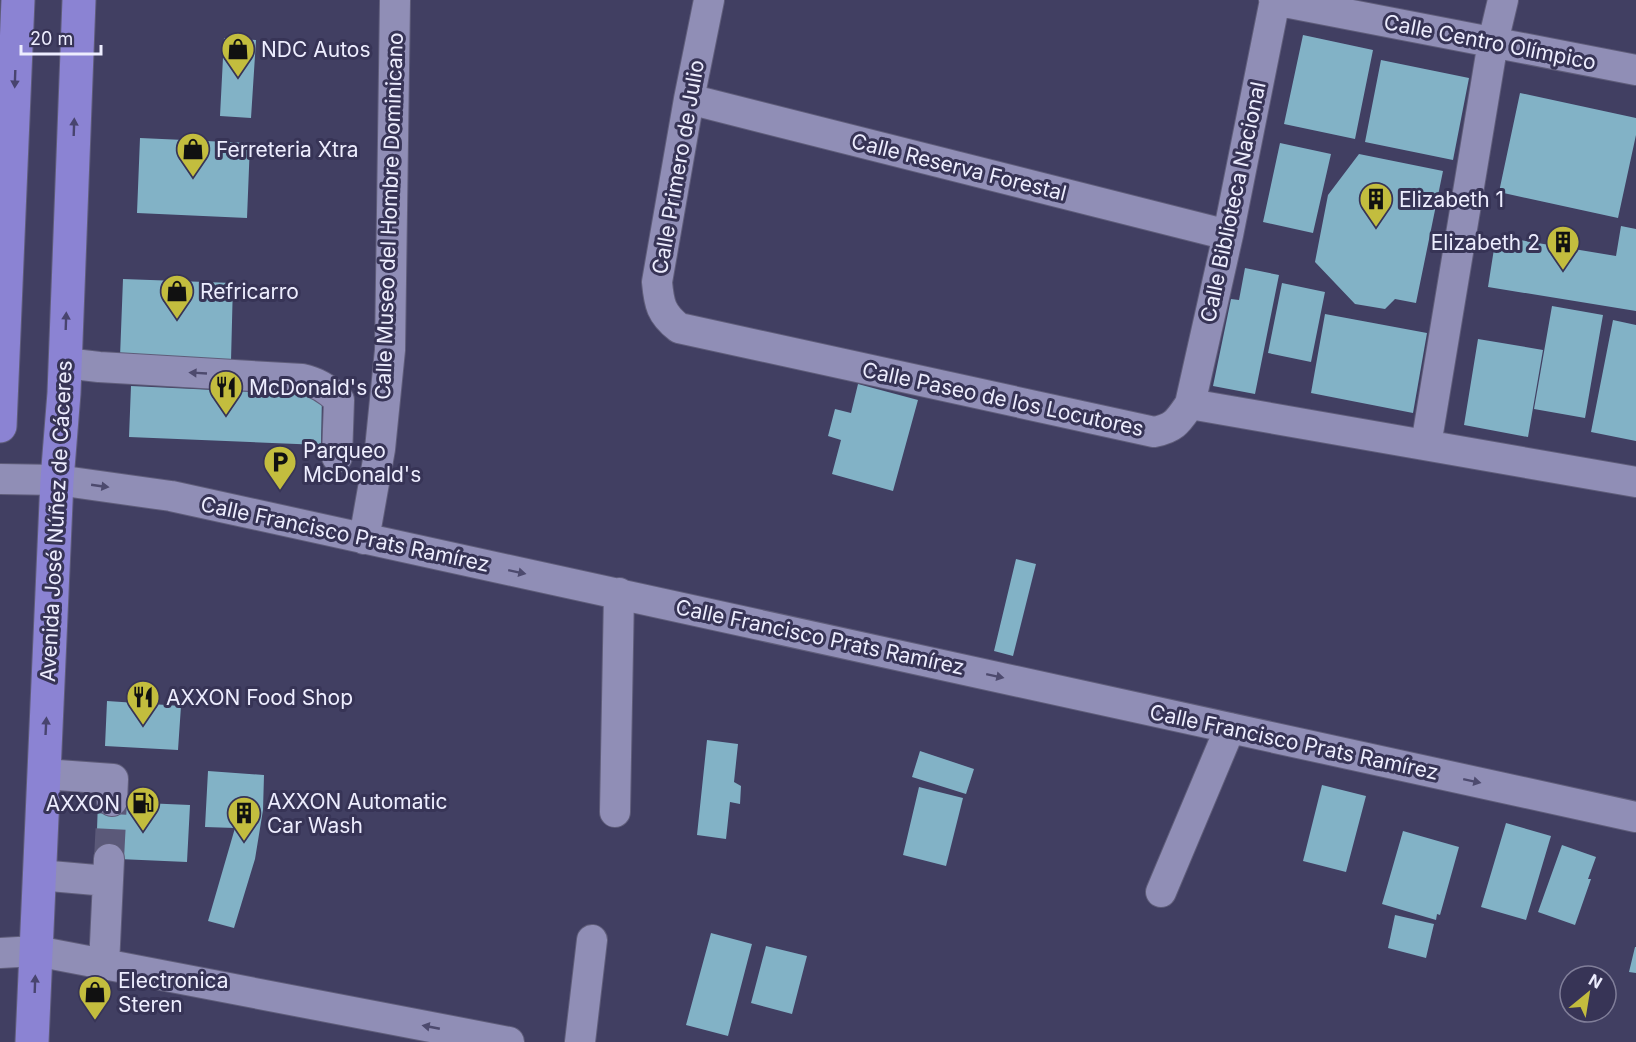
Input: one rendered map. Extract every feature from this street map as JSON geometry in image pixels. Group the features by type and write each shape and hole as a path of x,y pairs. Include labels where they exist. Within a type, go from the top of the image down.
{"main road":[{"path":"0,426 18,0"},
{"name":"Avenida José Núñez de Cáceres","path":"32,1042 79,0"}],"street":[{"name":"Calle Museo del Hombre Dominicano","path":"364,539 380,449 390,350 395,0"},
{"name":"Calle Primero de Julio","path":"679,328 668,320 659,304 657,282 709,0"},
{"name":"Calle Centro Olímpico","path":"1275,0 1636,70"},
{"name":"Calle Biblioteca Nacional","path":"1190,404 1228,235 1275,0"},
{"path":"1426,445 1493,42 1503,0"},
{"name":"Calle Reserva Forestal","path":"689,99 1228,235"},
{"name":"Calle Paseo de los Locutores","path":"679,328 1154,432 1166,430 1175,425 1190,404"},
{"path":"64,363 313,381 339,400 338,458"},
{"path":"1190,404 1636,482"},
{"name":"Calle Francisco Prats Ramírez","path":"0,479 57,480 171,496 1636,817"},
{"path":"615,812 619,593"},
{"path":"1161,892 1230,728"},
{"path":"44,774 113,779 111,801"},
{"path":"39,875 108,870 104,965"},
{"path":"580,1042 592,940"},
{"path":"0,952 36,951 509,1042"}],"building":[{"path":"1303,35 1373,50 1355,139 1284,124"},
{"name":"NDC Autos","path":"224,38 256,40 251,118 220,116"},
{"path":"1381,60 1469,78 1453,160 1365,142"},
{"path":"1520,93 1636,118 1636,135 1618,218 1499,192"},
{"name":"Ferreteria Xtra","path":"140,138 250,143 247,218 137,213"},
{"path":"1280,143 1331,154 1313,233 1263,222"},
{"name":"Elizabeth 1","path":"1359,154 1443,171 1416,303 1395,299 1385,309 1355,304 1315,262 1328,195"},
{"name":"Elizabeth 2","path":"1621,226 1636,229 1636,311 1488,287 1496,236 1616,256"},
{"path":"1245,268 1279,275 1255,394 1213,386 1231,299 1239,300"},
{"name":"Refricarro","path":"123,279 233,283 231,361 120,357"},
{"path":"1282,283 1325,292 1311,362 1268,353"},
{"path":"1552,306 1603,315 1585,418 1534,409"},
{"path":"1325,314 1427,333 1413,413 1311,393"},
{"path":"1613,320 1636,325 1636,441 1591,432"},
{"path":"1478,339 1543,350 1528,437 1464,425"},
{"path":"858,384 918,400 893,491 832,474 841,440 828,436 835,409 851,413"},
{"name":"McDonald's","path":"131,386 322,395 321,445 129,437"},
{"path":"1016,559 1036,564 1013,656 994,651"},
{"name":"AXXON Food Shop","path":"107,701 181,706 178,750 105,746"},
{"path":"707,740 738,744 734,782 741,786 740,804 730,802 726,839 697,835"},
{"path":"920,751 974,769 966,794 912,777"},
{"name":"AXXON Automatic Car Wash","path":"208,771 264,775 263,810 255,859 234,928 208,921 235,828 205,827"},
{"path":"1322,785 1366,796 1346,872 1303,861"},
{"path":"919,787 963,798 946,866 903,855"},
{"name":"AXXON","path":"98,801 190,805 187,862 96,858"},
{"path":"1506,823 1551,836 1526,920 1481,907"},
{"path":"1403,831 1459,847 1440,915 1437,914 1436,920 1382,904"},
{"path":"1562,845 1596,857 1575,925 1538,912"},
{"path":"1395,915 1434,924 1426,958 1388,948"},
{"path":"711,933 752,944 728,1036 686,1025"},
{"path":"766,946 807,956 792,1014 751,1003"},
{"path":"1636,947 1636,973 1629,972"}],"tunnel":[{"path":"109,859 112,801"}],"place":[{"name":"NDC Autos","path":"238,78"},
{"name":"Ferreteria Xtra","path":"193,178"},
{"name":"Elizabeth 1","path":"1376,228"},
{"name":"Elizabeth 2","path":"1563,271"},
{"name":"Refricarro","path":"177,320"},
{"name":"McDonald's","path":"226,416"},
{"name":"Parqueo McDonald's","path":"280,491"},
{"name":"AXXON Food Shop","path":"143,726"},
{"name":"AXXON","path":"143,832"},
{"name":"AXXON Automatic Car Wash","path":"244,842"},
{"name":"Electronica Steren","path":"95,1021"}]}
